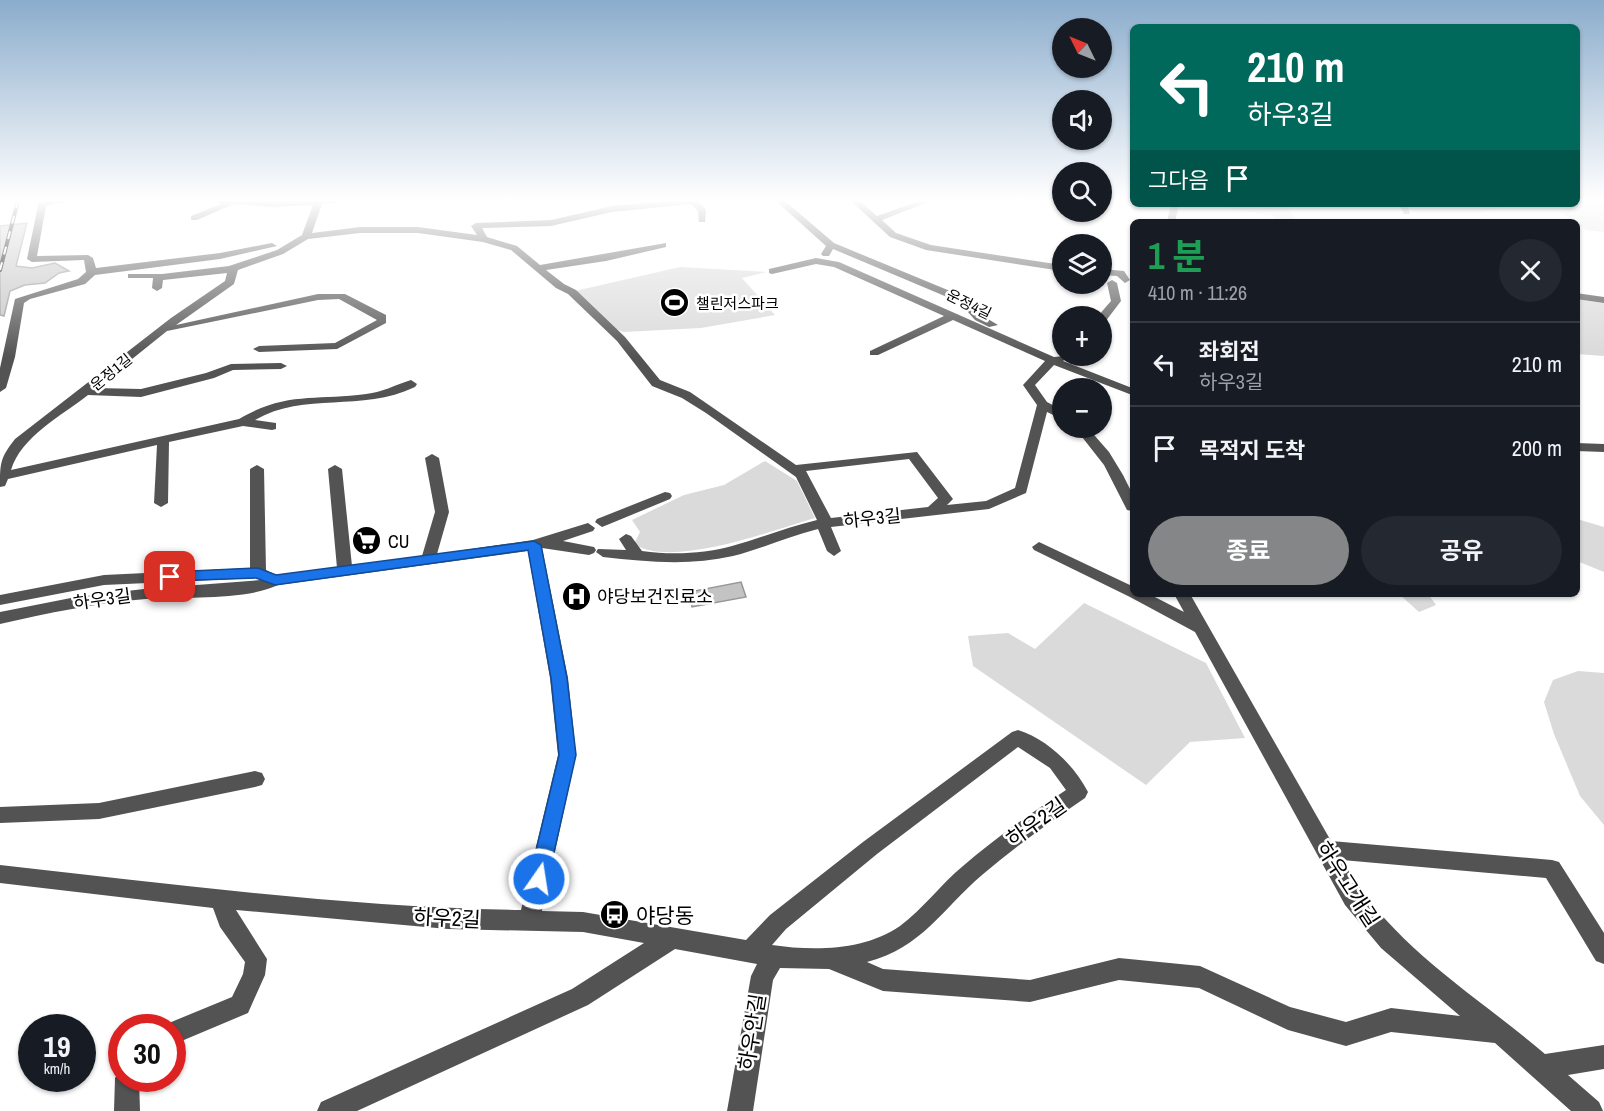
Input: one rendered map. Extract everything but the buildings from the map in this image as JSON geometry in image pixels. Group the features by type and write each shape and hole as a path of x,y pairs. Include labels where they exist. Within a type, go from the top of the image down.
{"street":[{"path":"34,253 33,259 88,258 89,276"},
{"path":"0,388 9,357 19,301 33,293 89,276 237,253"},
{"path":"89,276 153,276 233,269 278,253"},
{"path":"520,253 560,286 572,292 621,339 656,382 702,405 802,476 826,523 824,527 834,551"},
{"path":"540,268 629,253"},
{"path":"816,261 828,253"},
{"name":"운정4길","path":"850,253 963,300 979,318 997,328 1007,340"},
{"path":"961,253 1052,266"},
{"name":"운정4길","path":"772,271 816,261 836,264 865,274 1007,340 1052,355"},
{"name":"운정1길","path":"1,480 9,455 20,442 157,335 230,282 233,269"},
{"path":"1112,271 1129,278"},
{"path":"153,276 157,288"},
{"path":"1112,280 1129,278"},
{"path":"1112,293 1116,301 1112,306"},
{"path":"157,335 185,324 318,297 341,296 382,317 382,321 338,346 259,349"},
{"path":"1580,297 1604,300"},
{"path":"874,353 952,316"},
{"path":"1052,362 1046,365 1029,386 1043,405 1052,410"},
{"path":"87,391 141,393 210,376 231,367 281,366"},
{"name":"운정4길","path":"1077,366 1130,391"},
{"path":"1,480 243,422 282,404 375,398 394,394 411,384"},
{"name":"하우3길","path":"539,544 680,558 724,553 786,532 826,523 989,505 1021,490 1043,405"},
{"path":"243,422 272,426"},
{"path":"1092,438 1118,474 1130,502"},
{"path":"160,503 164,447 162,440"},
{"path":"1580,447 1604,448"},
{"path":"792,469 912,455 946,499 931,512"},
{"path":"428,561 442,512 432,458"},
{"path":"257,469 258,573"},
{"path":"336,469 345,572"},
{"name":"하우3길","path":"0,618 76,602 144,594 260,586 275,580 428,561 539,544 638,509 665,496"},
{"name":"하우3길","path":"637,555 624,533 638,509"},
{"path":"529,921 567,755 559,678 539,544"},
{"path":"1039,547 1130,591"},
{"name":"하우3길","path":"0,600 104,580 258,573 275,580"},
{"path":"0,609 28,601 175,583 275,580"},
{"path":"1142,597 1202,628"},
{"name":"하우고개길","path":"1184,597 1352,898 1372,926 1396,950 1541,1067 1590,1111"},
{"name":"하우2길","path":"0,874 297,907 448,919 583,922 750,952 791,959 852,957 902,938 959,881 1009,840 1078,792 1057,763 1018,737 870,848 778,922 750,952"},
{"path":"0,815 99,811 255,779"},
{"path":"1325,850 1552,868 1604,953"},
{"path":"186,1028 240,1005 254,975 256,959 228,920 221,898"},
{"path":"330,1111 436,1060 580,997 672,938"},
{"name":"하우안길","path":"740,1111 762,976 775,956"},
{"path":"828,958 883,980 1030,991 1119,969 1200,977 1288,1018 1346,1034 1391,1020 1498,1032"},
{"path":"1541,1067 1604,1057"},
{"path":"127,1092 127,1111"}],"shaded area":[{"name":"챌린저스파크","path":"680,267 767,272 742,278 775,315 701,328 623,332 611,327 575,291"},
{"path":"1580,300 1604,303 1604,356 1580,354"},
{"path":"765,461 797,481 815,518 749,538 697,550 651,551 634,544 640,532 632,520 684,495 724,485"},
{"path":"1580,520 1604,527 1604,572 1580,562"},
{"path":"1402,597 1430,597 1436,605 1419,612"},
{"path":"1084,603 1206,663 1245,738 1190,742 1146,785 973,666 968,636 1008,633 1035,649"},
{"path":"1578,671 1604,673 1604,825 1580,796 1554,734 1544,702 1553,680"}],"railway":[{"path":"0,270 4,253"}],"place":[{"name":"챌린저스파크","path":"675,303"},
{"name":"CU","path":"367,541"},
{"name":"야당보건진료소","path":"576,596"},
{"name":"야당동","path":"615,915"}],"route":[{"path":"170,577 258,573 275,580 534,545 559,678 567,755 539,879"}]}
